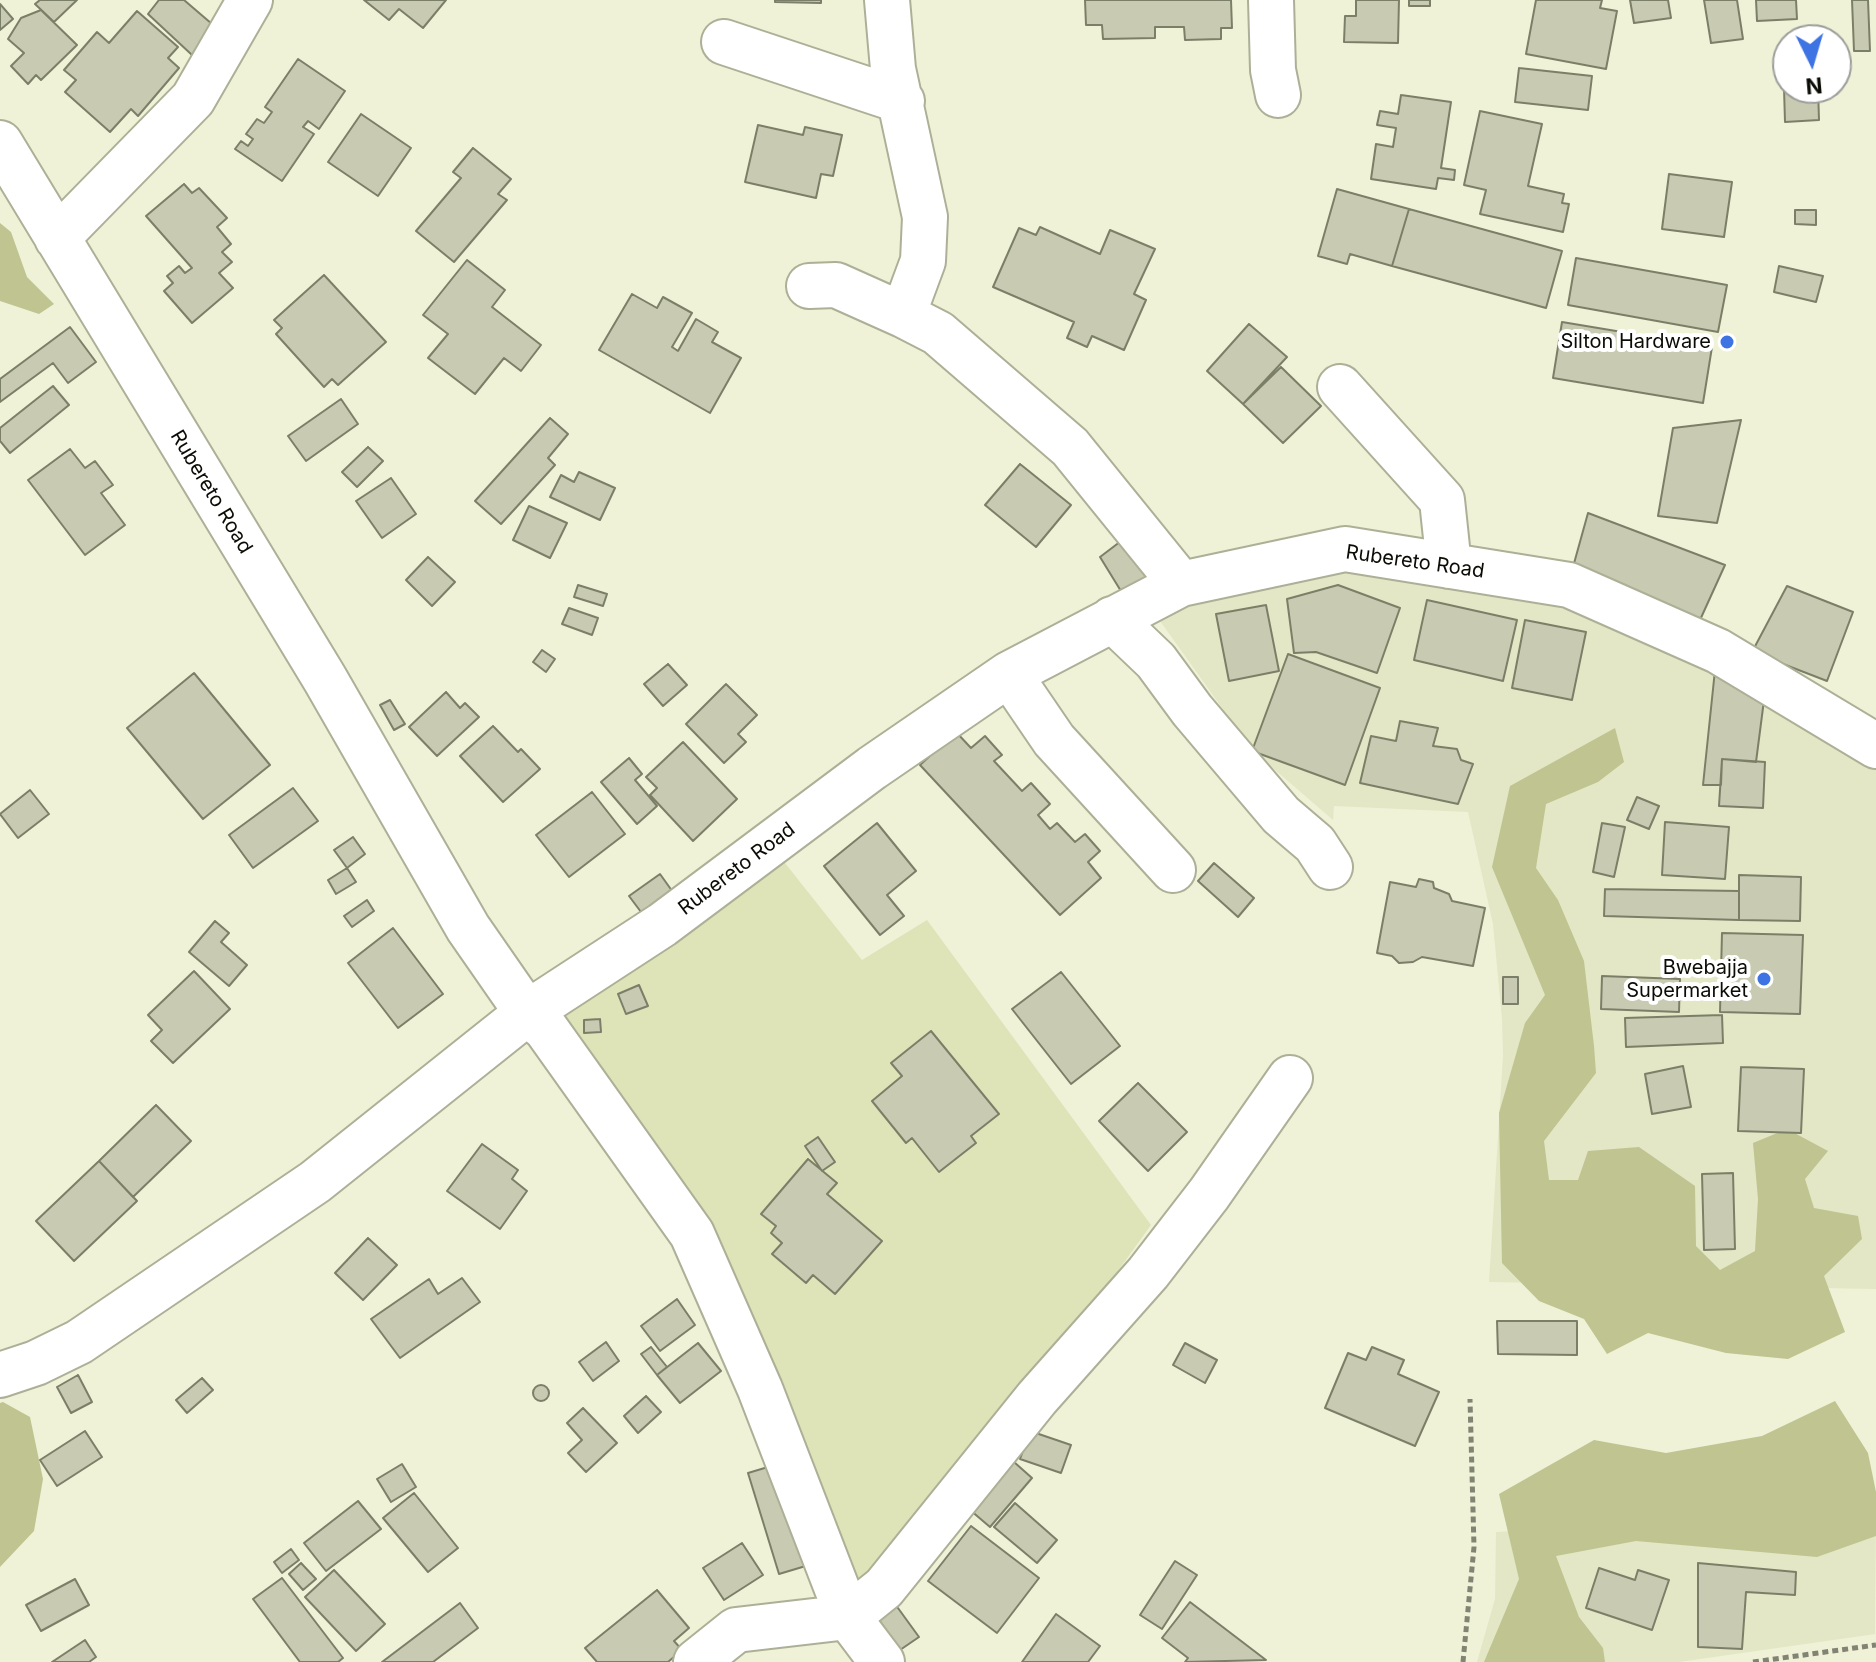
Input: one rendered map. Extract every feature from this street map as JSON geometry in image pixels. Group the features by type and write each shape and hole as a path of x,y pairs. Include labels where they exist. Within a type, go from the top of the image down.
{"street":[{"path":"57,238 193,99 250,0"},
{"path":"887,0 893,69 925,217 923,261 903,315"},
{"path":"1271,0 1273,70 1278,95"},
{"path":"724,42 902,101"},
{"name":"Rubereto Road","path":"0,143 325,679 468,928 527,1013 662,925 872,768 1009,674 1181,584 1345,549 1569,585 1718,651 1876,746"},
{"path":"809,286 836,285 938,333 1070,447 1181,584"},
{"path":"1340,387 1442,500 1449,566"},
{"path":"1112,619 1156,661 1192,710 1271,803 1315,844 1330,867"},
{"path":"1009,674 1054,740 1173,870"},
{"path":"0,1375 36,1363 79,1342 315,1182 527,1013 546,1029 692,1234 760,1389 848,1617 882,1662"},
{"path":"696,1662 736,1630 848,1617 884,1588 1037,1398 1148,1273 1209,1194 1290,1078"}],"path":[{"path":"1463,1662 1474,1547 1470,1399"},
{"path":"1753,1662 1876,1645"}],"shaded area":[{"path":"0,223 11,232 27,277 54,304 39,314 0,301"},
{"path":"1343,558 1555,598 1661,639 1876,759 1876,1289 1489,1282 1503,1056 1502,1019 1493,924 1468,812 1334,806 1333,820 1252,750 1148,604"},
{"path":"1615,728 1624,762 1598,782 1546,804 1536,868 1558,900 1584,961 1596,1073 1544,1141 1549,1180 1578,1180 1588,1151 1639,1147 1695,1186 1696,1246 1720,1270 1755,1251 1758,1199 1753,1143 1787,1129 1828,1151 1805,1179 1814,1208 1858,1216 1862,1239 1824,1276 1845,1332 1788,1359 1726,1353 1648,1333 1607,1354 1584,1319 1539,1301 1502,1263 1499,1113 1525,1023 1545,995 1492,867 1510,786"},
{"path":"777,853 862,960 927,920 1151,1225 1084,1318 861,1603 696,1227 562,1034 564,1006"},
{"path":"1835,1401 1868,1453 1876,1492 1876,1536 1817,1557 1636,1541 1556,1556 1579,1617 1603,1648 1605,1662 1484,1662 1519,1579 1499,1494 1594,1440 1666,1453 1762,1436"},
{"path":"0,1403 30,1417 43,1479 34,1531 0,1567"},
{"path":"1876,1509 1875,1634 1679,1662 1477,1662 1495,1599 1496,1532"}],"building":[{"path":"40,0 77,0 54,22 35,4"},
{"path":"159,0 184,0 212,24 192,55 148,14"},
{"path":"364,0 446,0 423,28 399,9 389,20"},
{"path":"821,0 821,3 775,2"},
{"path":"1085,0 1231,0 1232,28 1221,28 1221,39 1185,40 1184,27 1155,27 1155,38 1103,39 1102,25 1086,25"},
{"path":"1356,0 1399,0 1398,43 1344,42 1345,16 1356,16"},
{"path":"1409,0 1430,0 1430,6 1409,6"},
{"path":"1536,0 1602,0 1600,8 1617,11 1606,69 1526,54"},
{"path":"1630,0 1668,0 1671,18 1634,23"},
{"path":"1704,0 1737,0 1743,39 1711,43"},
{"path":"1756,0 1796,0 1797,19 1757,21"},
{"path":"1852,0 1868,0 1870,51 1854,51"},
{"path":"0,4 13,19 0,30"},
{"path":"41,10 77,45 41,80 36,75 28,84 11,66 24,53 8,39 21,18"},
{"path":"137,11 178,47 168,58 179,68 138,116 131,109 110,132 65,92 76,80 64,70 97,32 109,43"},
{"path":"298,59 345,91 319,129 308,121 303,127 314,134 282,181 235,149 241,141 248,146 253,139 246,134 257,119 264,123 272,112 265,107"},
{"path":"1519,68 1592,76 1588,110 1515,102"},
{"path":"1401,95 1451,102 1441,168 1455,170 1454,180 1438,178 1436,189 1371,179 1376,144 1393,147 1396,128 1377,125 1380,111 1398,114"},
{"path":"1784,104 1818,104 1819,120 1785,122"},
{"path":"1480,111 1542,124 1528,186 1564,194 1562,203 1569,204 1563,232 1480,214 1486,190 1464,185"},
{"path":"361,114 411,148 378,196 328,162"},
{"path":"758,125 803,135 805,127 842,135 833,176 821,174 816,198 745,182"},
{"path":"473,148 511,179 498,194 507,200 454,262 416,231 461,178 453,172"},
{"path":"1669,174 1732,182 1724,237 1662,229"},
{"path":"184,184 192,193 199,188 227,218 217,227 231,244 222,252 232,262 219,273 233,288 192,323 164,291 173,283 167,276 179,266 185,273 192,268 146,216"},
{"path":"1337,189 1409,209 1392,266 1350,254 1347,264 1318,256"},
{"path":"1409,209 1562,251 1546,308 1392,266"},
{"path":"1795,210 1816,210 1816,225 1795,224"},
{"path":"1040,227 1100,254 1110,230 1155,249 1134,294 1146,300 1124,350 1092,336 1087,347 1067,338 1074,322 993,287 1019,228 1036,235"},
{"path":"1576,258 1727,285 1718,332 1568,305"},
{"path":"467,260 505,290 492,307 541,345 521,371 504,358 475,394 428,358 448,334 423,315"},
{"path":"1779,266 1823,276 1816,302 1774,292"},
{"path":"324,275 386,342 338,385 332,379 324,387 276,334 282,328 274,320"},
{"path":"632,294 657,308 663,297 692,313 672,347 678,351 696,319 718,332 712,342 741,358 710,413 599,350"},
{"path":"1562,322 1712,347 1703,403 1553,378"},
{"path":"1249,324 1287,357 1243,404 1207,371"},
{"path":"70,327 96,362 68,383 53,363 0,402 0,379"},
{"path":"1281,367 1321,406 1283,443 1243,404"},
{"path":"53,386 69,405 10,453 0,441 0,428"},
{"path":"341,399 358,424 306,461 288,436"},
{"path":"550,418 568,434 548,458 555,465 501,524 475,501"},
{"path":"1741,420 1717,523 1658,516 1673,428"},
{"path":"368,447 383,461 357,487 342,472"},
{"path":"70,449 85,468 95,461 113,485 101,493 125,525 85,555 28,480"},
{"path":"1020,464 1071,505 1036,547 985,505"},
{"path":"579,472 615,488 600,520 550,497 561,475 574,482"},
{"path":"391,478 416,514 382,538 356,501"},
{"path":"529,506 567,523 550,558 513,540"},
{"path":"1588,513 1725,565 1700,620 1573,567"},
{"path":"1129,535 1153,580 1124,596 1100,557"},
{"path":"428,557 455,582 432,606 406,580"},
{"path":"578,585 607,594 603,606 574,597"},
{"path":"1338,585 1400,608 1377,673 1316,652 1294,653 1287,599"},
{"path":"1787,586 1853,612 1827,681 1752,652"},
{"path":"1427,600 1517,620 1503,681 1414,660"},
{"path":"1266,605 1279,671 1229,681 1216,614"},
{"path":"569,608 598,618 592,635 562,624"},
{"path":"1525,620 1586,632 1572,700 1512,688"},
{"path":"542,650 555,659 546,672 533,662"},
{"path":"1288,654 1380,688 1345,785 1252,751"},
{"path":"668,664 687,685 663,706 644,684"},
{"path":"1715,670 1764,700 1756,762 1722,759 1721,785 1703,785"},
{"path":"194,673 270,765 203,819 127,728"},
{"path":"726,684 757,715 738,734 746,742 724,763 686,724"},
{"path":"446,692 460,708 465,703 479,717 437,756 409,727"},
{"path":"390,700 405,724 394,730 380,705"},
{"path":"1400,721 1438,728 1433,746 1457,749 1461,760 1473,764 1458,804 1360,783 1371,736 1396,741"},
{"path":"493,726 540,769 503,802 460,756"},
{"path":"956,732 971,748 985,736 1002,755 994,761 1022,791 1031,783 1050,804 1038,815 1050,829 1057,823 1075,842 1085,834 1100,851 1088,862 1101,878 1060,915 920,765"},
{"path":"683,742 737,799 693,841 650,795 657,788 646,777"},
{"path":"629,758 642,774 635,780 657,806 637,824 601,782"},
{"path":"1722,759 1765,762 1763,808 1719,806"},
{"path":"293,788 318,821 253,868 229,835"},
{"path":"30,790 49,814 18,838 0,814"},
{"path":"592,792 625,834 569,877 536,835"},
{"path":"1637,797 1659,806 1649,829 1627,820"},
{"path":"1665,822 1729,827 1725,879 1662,875"},
{"path":"877,823 916,871 887,895 904,916 880,935 824,866"},
{"path":"1602,823 1625,827 1614,877 1593,872"},
{"path":"353,837 365,854 347,868 334,850"},
{"path":"1214,863 1254,898 1238,917 1198,881"},
{"path":"347,868 356,882 336,894 328,880"},
{"path":"660,874 675,895 644,916 629,896"},
{"path":"1739,875 1801,877 1800,921 1739,920"},
{"path":"1419,879 1433,882 1434,888 1449,894 1452,901 1485,908 1473,966 1422,957 1413,962 1399,963 1392,956 1377,953 1390,882 1416,887"},
{"path":"1605,889 1739,891 1739,920 1604,916"},
{"path":"367,900 374,911 352,927 344,916"},
{"path":"215,921 229,933 221,942 247,965 229,986 189,952"},
{"path":"393,928 443,994 398,1028 348,963"},
{"path":"1722,933 1803,935 1800,1014 1720,1012"},
{"path":"194,971 230,1009 173,1063 151,1041 162,1030 148,1015"},
{"path":"1061,972 1120,1046 1071,1084 1012,1009"},
{"path":"1602,976 1680,979 1679,1012 1601,1009"},
{"path":"1503,977 1518,977 1518,1004 1503,1004"},
{"path":"639,985 648,1006 626,1014 618,994"},
{"path":"1722,1015 1723,1043 1626,1047 1625,1018"},
{"path":"600,1019 601,1032 584,1033 584,1020"},
{"path":"931,1031 999,1114 971,1136 976,1143 939,1172 912,1138 906,1143 872,1101 902,1076 891,1063"},
{"path":"1683,1066 1691,1107 1652,1114 1645,1074"},
{"path":"1741,1067 1804,1069 1801,1133 1738,1131"},
{"path":"1138,1083 1187,1132 1148,1171 1099,1121"},
{"path":"156,1105 191,1141 133,1197 99,1161"},
{"path":"818,1137 835,1162 822,1171 805,1146"},
{"path":"482,1144 518,1170 512,1179 527,1191 500,1229 447,1191"},
{"path":"808,1159 837,1183 827,1194 882,1241 835,1294 813,1275 806,1283 772,1254 782,1243 771,1233 776,1226 761,1214"},
{"path":"99,1161 137,1201 74,1261 36,1221"},
{"path":"1733,1173 1735,1249 1704,1250 1702,1174"},
{"path":"368,1238 397,1265 363,1300 335,1273"},
{"path":"462,1278 480,1302 400,1358 371,1319 429,1279 438,1294"},
{"path":"677,1299 695,1325 660,1351 641,1326"},
{"path":"1497,1321 1577,1321 1577,1355 1498,1354"},
{"path":"606,1342 619,1361 593,1381 579,1362"},
{"path":"698,1343 721,1371 680,1403 657,1375"},
{"path":"1185,1343 1217,1360 1205,1383 1173,1365"},
{"path":"651,1347 667,1367 657,1375 641,1354"},
{"path":"1372,1347 1404,1360 1398,1374 1439,1392 1415,1446 1325,1408 1348,1353 1366,1360"},
{"path":"78,1375 92,1402 71,1413 57,1387"},
{"path":"202,1378 213,1390 187,1413 176,1400"},
{"path":"541,1385 549,1393 541,1401 533,1393"},
{"path":"646,1396 661,1412 638,1433 624,1416"},
{"path":"583,1408 617,1443 586,1472 568,1453 582,1440 567,1423"},
{"path":"85,1431 102,1457 57,1486 40,1460"},
{"path":"1030,1431 1071,1445 1061,1473 1020,1459"},
{"path":"1005,1454 1032,1478 990,1527 963,1504"},
{"path":"402,1464 416,1487 391,1502 377,1479"},
{"path":"778,1464 809,1565 779,1574 748,1473"},
{"path":"414,1493 458,1548 428,1572 383,1518"},
{"path":"358,1501 381,1529 326,1571 304,1543"},
{"path":"1015,1503 1057,1540 1037,1563 994,1527"},
{"path":"971,1526 1039,1578 997,1633 928,1581"},
{"path":"742,1543 763,1575 724,1600 703,1568"},
{"path":"291,1549 299,1560 282,1573 274,1562"},
{"path":"1175,1561 1197,1575 1162,1629 1140,1615"},
{"path":"301,1563 316,1579 303,1590 289,1574"},
{"path":"1698,1563 1796,1572 1795,1595 1746,1592 1742,1649 1698,1647"},
{"path":"1599,1568 1635,1580 1638,1570 1669,1580 1652,1630 1586,1608"},
{"path":"334,1570 385,1624 356,1651 305,1597"},
{"path":"282,1578 343,1658 338,1662 300,1662 253,1599"},
{"path":"75,1579 89,1605 41,1631 26,1605"},
{"path":"657,1590 689,1628 674,1641 682,1650 668,1662 597,1662 585,1648"},
{"path":"890,1597 919,1637 900,1650 872,1610"},
{"path":"1190,1602 1266,1660 1185,1662 1188,1658 1162,1638"},
{"path":"460,1603 478,1628 433,1662 382,1662"},
{"path":"1056,1614 1100,1646 1088,1662 1022,1662"},
{"path":"85,1640 96,1657 89,1662 52,1662"}],"place":[{"name":"Silton Hardware","path":"1727,342"},
{"name":"Bwebajja Supermarket","path":"1764,979"}]}
